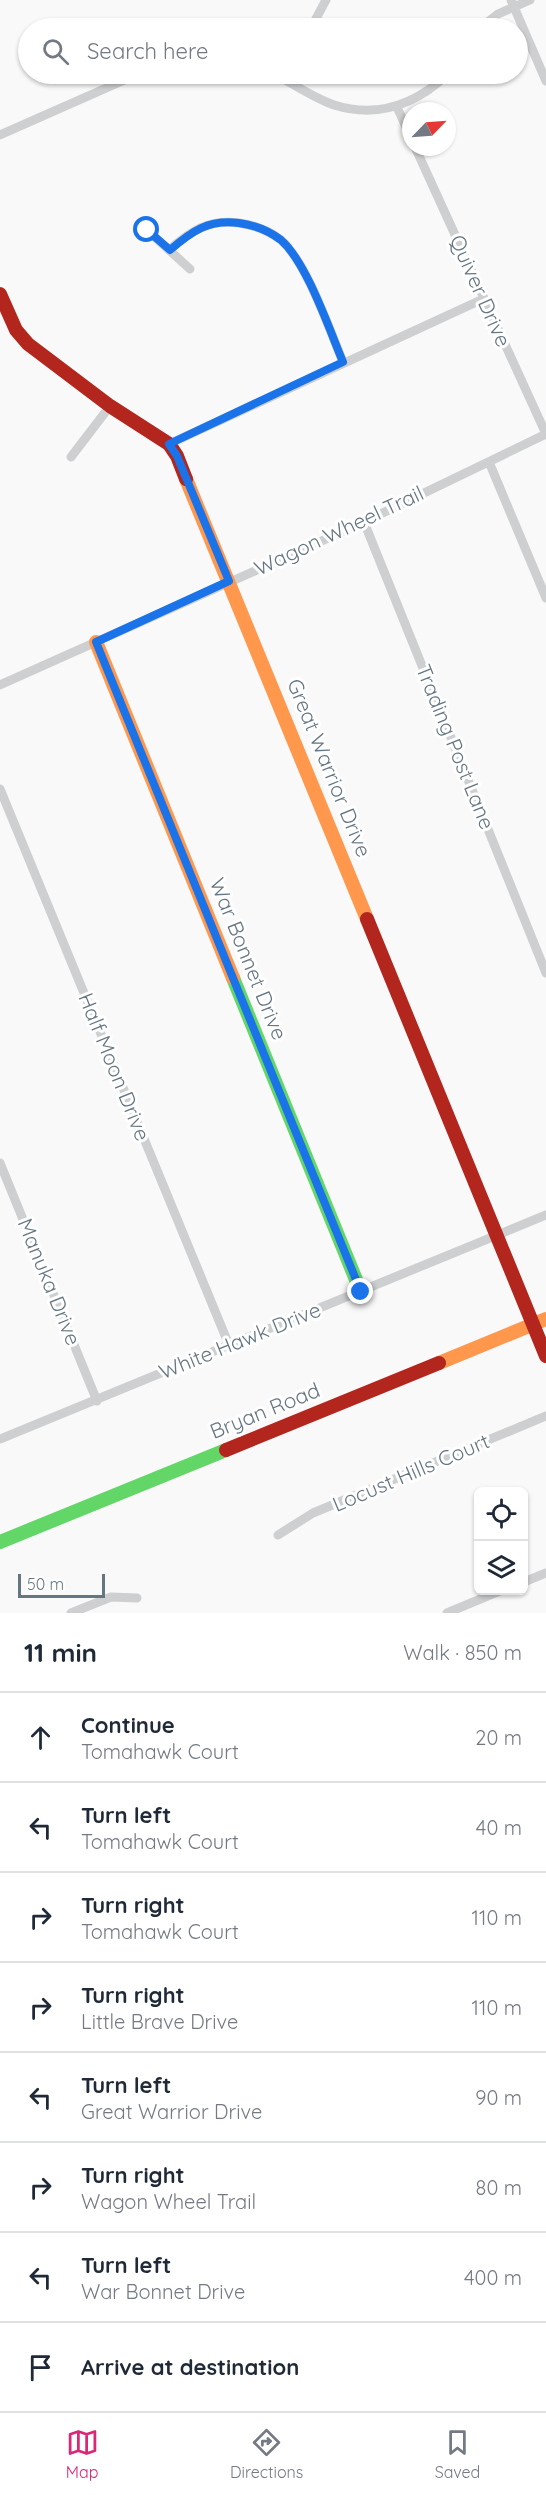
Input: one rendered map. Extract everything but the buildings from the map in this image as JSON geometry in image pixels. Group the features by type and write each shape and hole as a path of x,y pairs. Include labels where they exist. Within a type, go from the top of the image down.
{"street":[{"path":"316,18 326,0"},
{"path":"493,18 513,4 530,0"},
{"path":"513,4 519,18"},
{"path":"528,39 546,81"},
{"path":"0,135 115,84"},
{"path":"299,84 332,105 353,110 397,107 429,92 437,84"},
{"path":"397,107 402,118"},
{"name":"Quiver Drive","path":"419,156 546,434"},
{"path":"170,250 192,231 207,224 225,221 257,226 281,240 302,269 343,362"},
{"path":"147,230 190,269"},
{"name":"Great Warrior Drive","path":"0,294 16,330 28,344 110,406 169,444 177,456 498,1235 540,1322 546,1356"},
{"path":"169,444 343,362 483,300"},
{"path":"71,457 110,406"},
{"name":"Wagon Wheel Trail","path":"0,685 364,522 546,434"},
{"path":"489,462 546,598"},
{"name":"Trading Post Lane","path":"364,522 546,973"},
{"name":"War Bonnet Drive","path":"96,642 361,1292"},
{"name":"Half Moon Drive","path":"0,789 229,1346"},
{"name":"Manuka Drive","path":"0,1163 97,1401"},
{"name":"White Hawk Drive","path":"0,1439 546,1215"},
{"name":"Bryan Road","path":"0,1542 540,1322"},
{"name":"Locust Hills Court","path":"278,1535 313,1513 546,1416"},
{"path":"528,1580 546,1573"},
{"path":"447,1613 490,1595"},
{"path":"71,1613 111,1597 137,1598"}],"traffic: fast":[{"path":"233,978 361,1292"},
{"path":"0,1542 226,1450"}],"traffic: slow":[{"path":"186,479 367,919"},
{"path":"96,642 233,978"},
{"path":"439,1363 546,1319"}],"traffic: jam":[{"path":"0,294 16,330 28,344 110,406 169,444 177,456 186,479"},
{"path":"367,919 546,1356"},
{"path":"226,1450 439,1363"}],"route":[{"path":"147,230 170,250 192,231 207,224 225,221 257,226 281,240 302,269 343,362 169,444 177,456 229,581 96,642 361,1292"}]}
